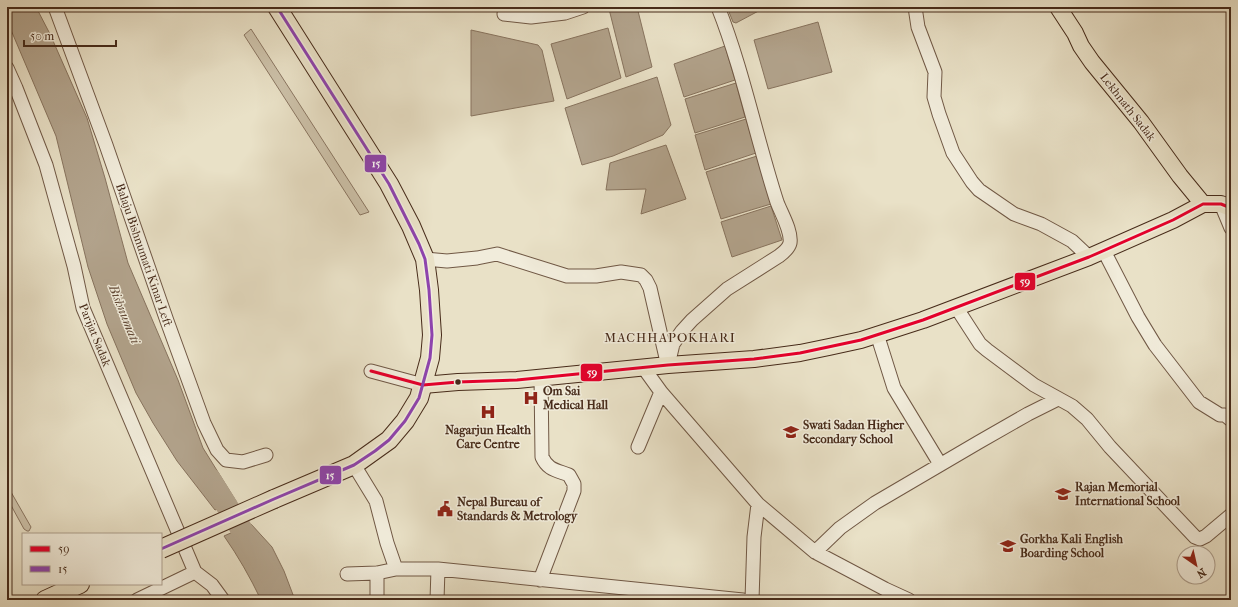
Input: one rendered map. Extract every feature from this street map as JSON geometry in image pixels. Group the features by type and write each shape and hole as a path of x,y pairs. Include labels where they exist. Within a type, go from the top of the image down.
{"highway":[{"path":"162,549 354,465 380,447 398,430 419,398 430,358 432,336 425,259 411,226 389,184 277,7"},
{"path":"45,600 78,585"}],"main road":[{"name":"Lekhnath Sadak","path":"1058,7 1092,62 1141,122 1180,176 1203,204"},
{"path":"423,385 541,377 668,365 754,360 800,353 848,343 923,320 1089,257 1173,220 1203,204 1226,206"}],"street":[{"name":"Balaju Bishnumati Kinar Left","path":"55,7 106,145 167,321 207,430 217,450 226,460 243,462 266,455"},
{"path":"506,7 504,14 531,18 565,13 583,7"},
{"path":"668,365 673,344 692,320 727,289 786,251 790,244 790,234 777,203 733,49 718,7"},
{"path":"915,7 918,27 935,72 934,97 939,114 954,152 972,182 979,190 1014,214 1041,224 1072,241 1089,257"},
{"name":"Parijat Sadak","path":"7,68 46,165 74,266 83,308 195,572"},
{"path":"1226,206 1231,228"},
{"path":"1104,251 1154,345 1199,402 1231,420"},
{"path":"425,259 447,262 497,254 567,276 596,276 621,272 641,275 646,280 650,288 668,365"},
{"path":"956,307 980,344 1034,385 1072,406 1087,419 1110,447 1196,537 1200,539 1206,536 1231,514"},
{"path":"877,334 894,388 940,464"},
{"path":"643,368 661,392 758,504 815,552 909,600"},
{"path":"371,371 423,385"},
{"path":"540,580 574,491 574,484 569,475 549,468 545,464 542,457 541,377"},
{"path":"638,447 661,392"},
{"path":"815,552 840,528 874,503 1028,414 1058,399"},
{"path":"354,465 376,501 387,543 396,569"},
{"path":"752,600 754,536 758,504"},
{"path":"347,574 377,573 396,569 438,569 743,600"},
{"path":"437,600 438,569"},
{"path":"137,600 195,572 212,585 223,600"},
{"path":"377,573 377,600"}],"shaded area":[{"path":"251,29 369,212 360,215 244,35"},
{"path":"7,485 31,527 29,531 24,529 7,498"}],"water":[{"path":"7,7 36,7 50,34 87,118 128,263 178,380 203,448 236,501 215,510 177,461 136,393 107,324 88,267 56,136 7,22"},
{"path":"615,7 637,7 652,67 626,77 609,9"},
{"path":"727,7 766,7 736,23 733,22"},
{"path":"818,22 832,72 768,89 754,40"},
{"path":"608,28 621,78 567,99 551,44"},
{"path":"471,30 538,45 542,50 554,101 471,116"},
{"path":"725,46 735,80 684,97 674,64"},
{"path":"657,77 671,125 663,135 613,156 582,165 565,108"},
{"path":"736,83 745,117 695,133 685,99"},
{"path":"746,119 756,153 705,170 695,135"},
{"path":"666,145 686,199 641,214 646,189 606,190 610,163"},
{"path":"757,156 771,204 721,219 706,172"},
{"path":"771,206 782,240 732,257 721,222"},
{"path":"251,524 272,547 284,571 295,600 261,600 244,567 224,536"}],"waterway":[{"name":"Bishnumati","path":"210,479 272,578 281,600"}],"transit line":[{"name":"15","path":"162,549 354,465 375,451 389,440 405,421 419,398 430,358 432,335 429,290 425,259 419,244 389,184 277,7"},
{"name":"59","path":"371,371 423,385 517,380 668,365 754,359 800,353 861,340 923,320 1089,257 1173,220 1203,204 1221,204 1231,208"}],"place":[{"name":"Om Sai Medical Hall","path":"531,398"},
{"name":"Nagarjun Health Care Centre","path":"488,412"},
{"name":"Swati Sadan Higher Secondary School","path":"791,432"},
{"name":"Rajan Memorial International School","path":"1063,494"},
{"name":"Nepal Bureau of Standards & Metrology","path":"445,509"},
{"name":"Gorkha Kali English Boarding School","path":"1008,546"}],"district":[{"name":"MACHHAPOKHARI","path":"670,337"}]}
